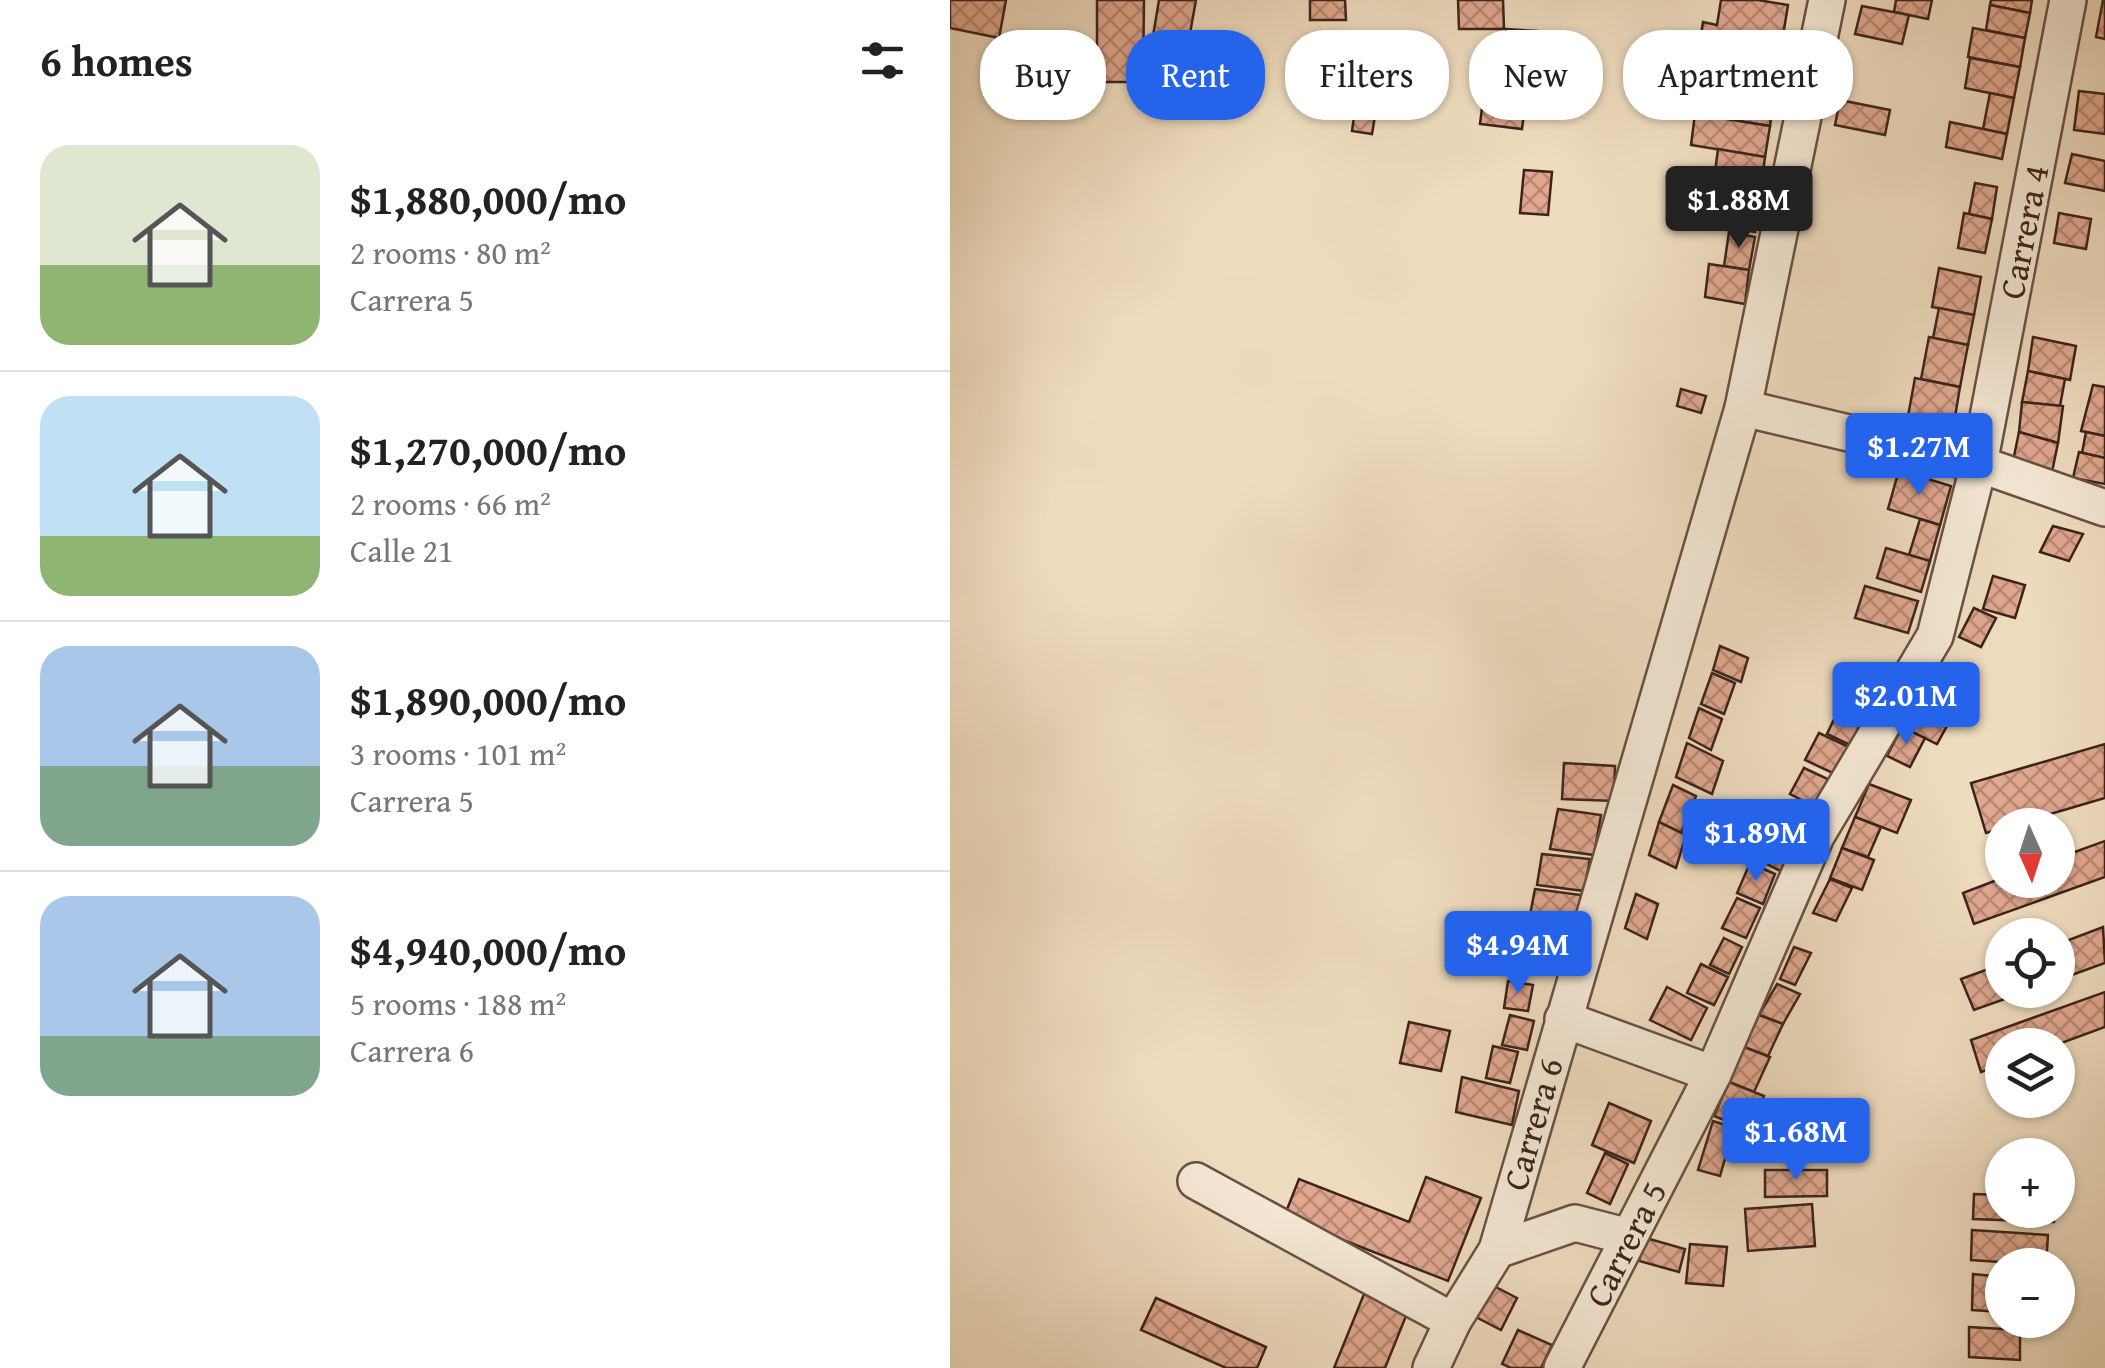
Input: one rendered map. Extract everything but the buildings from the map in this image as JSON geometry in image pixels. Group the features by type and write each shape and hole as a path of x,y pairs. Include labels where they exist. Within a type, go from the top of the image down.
{"street":[{"path":"1827,0 1743,408 1980,464 2105,508"},
{"name":"Carrera 4","path":"1980,464 2068,0"},
{"name":"Carrera 6","path":"1431,1368 1453,1321 1497,1250 1743,408"},
{"name":"Carrera 5","path":"1562,1368 1713,1074 1816,836 1934,636 1980,464"},
{"path":"1563,1018 1713,1074"},
{"path":"1196,1181 1453,1321"},
{"path":"1497,1250 1575,1223 1629,1237"}]}
